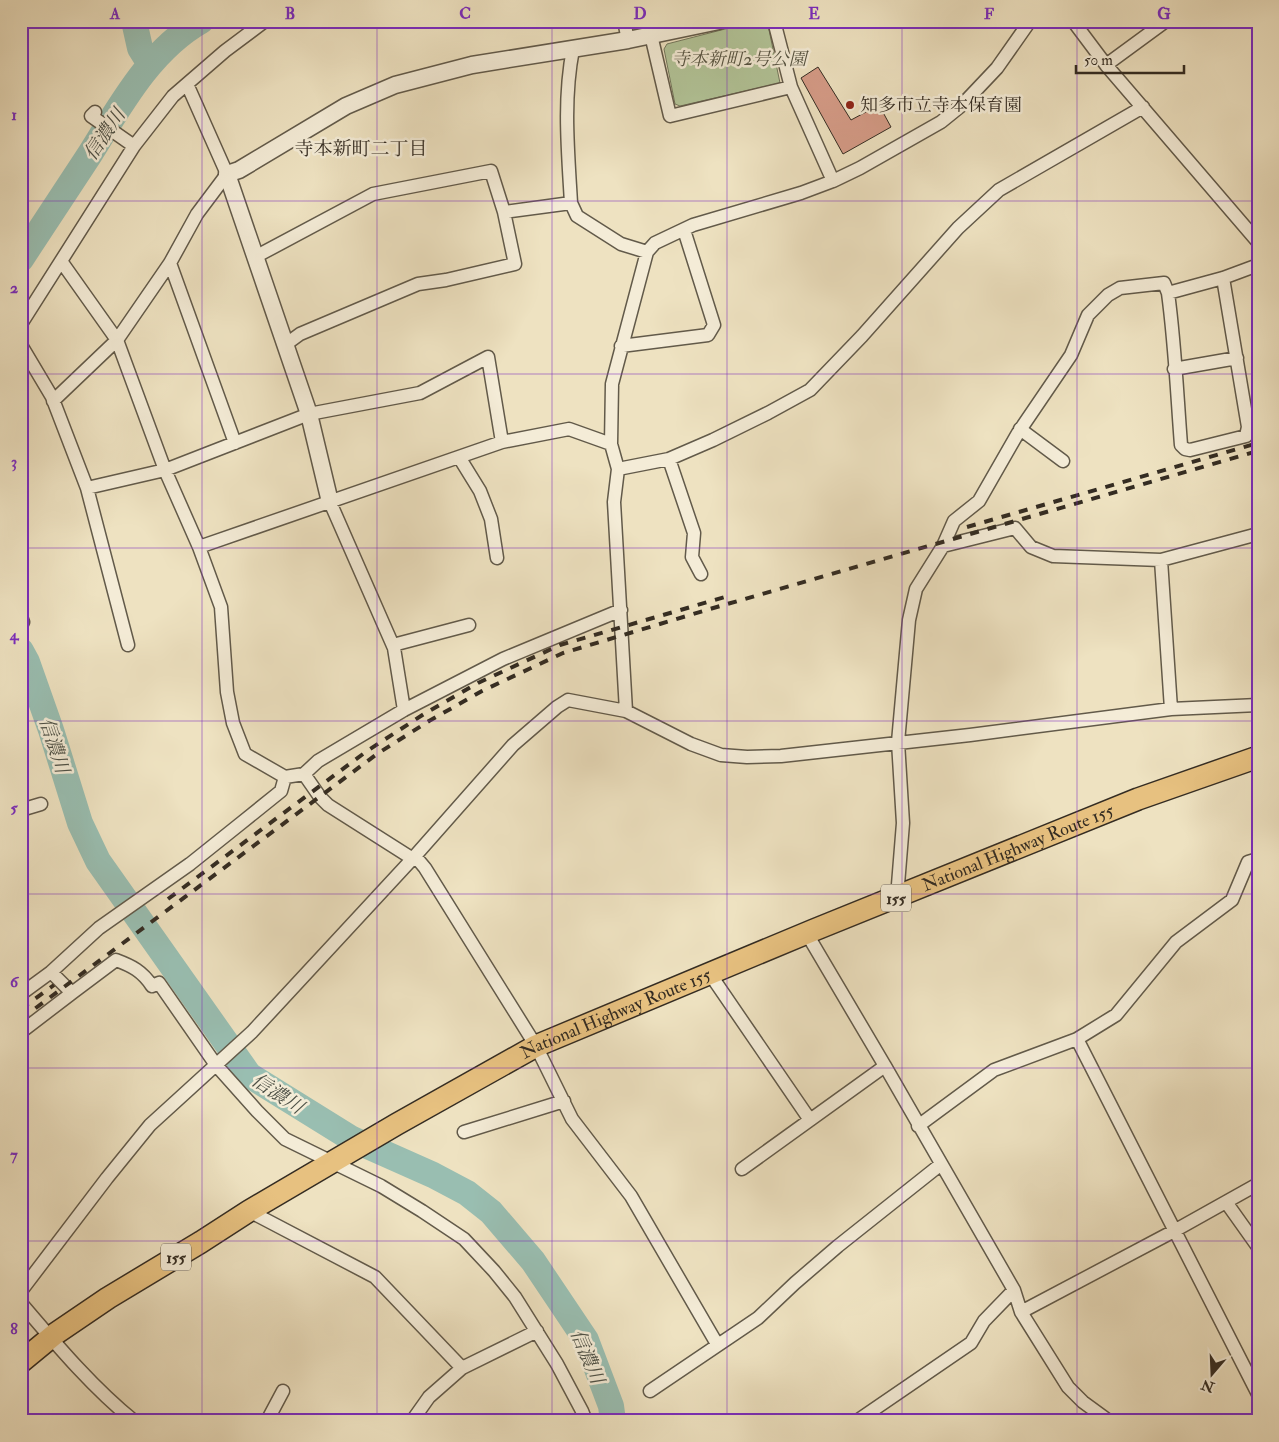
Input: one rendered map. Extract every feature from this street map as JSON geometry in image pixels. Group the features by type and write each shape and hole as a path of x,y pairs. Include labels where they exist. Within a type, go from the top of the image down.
{"highway":[{"name":"National Highway Route 155","path":"21,1362 50,1338 108,1298 249,1211 397,1124 536,1046 1138,799 1258,757"}],"street":[{"path":"21,324 134,146 173,96 265,21"},
{"path":"624,21 628,40"},
{"path":"53,400 117,340 170,263 197,214 227,174 239,170 346,106 396,85 472,65 628,40 718,21"},
{"path":"774,21 791,87 833,181"},
{"path":"626,711 614,502 618,469 611,444 612,384 647,252 655,243 693,225 801,193 833,181 860,168 941,122 962,105 997,68 1030,21"},
{"path":"1073,21 1106,64 1258,242"},
{"path":"1106,64 1166,21"},
{"path":"651,35 670,116 791,87"},
{"path":"573,48 568,75 566,112 572,203 577,216 621,244 647,252"},
{"path":"187,84 227,174 309,414 330,502 393,645 404,710"},
{"path":"618,469 669,459 760,417 810,390 862,336 958,228 999,190 1143,107"},
{"path":"96,116 134,146"},
{"path":"255,257 373,194 491,171 504,212 514,264 446,280 418,284 300,334 285,345"},
{"path":"504,212 572,203"},
{"path":"621,346 708,335 714,325 684,230"},
{"path":"61,261 117,340 165,470 199,547 221,607 227,692 233,723 245,754 285,777 304,774 318,761 404,710 503,659 621,610"},
{"path":"170,263 235,443"},
{"path":"1168,293 1222,278 1258,265"},
{"path":"897,897 903,822 898,742 909,620 916,589 943,546 954,521 979,502 1020,429 1071,354 1088,315 1108,295 1120,288 1164,284 1168,293 1175,342 1174,369 1181,445 1185,449 1190,450 1246,436 1248,427 1222,278"},
{"path":"21,345 53,400 87,488 128,646"},
{"path":"87,488 165,470 309,414 420,393 488,357 502,442"},
{"path":"1174,369 1237,358"},
{"path":"199,547 502,442 569,429 611,444"},
{"path":"1020,429 1063,461"},
{"path":"459,457 480,491 490,519 497,558"},
{"path":"669,459 694,533 692,557 701,574"},
{"path":"943,546 1015,528 1031,547 1053,556 1161,560 1258,534"},
{"path":"1161,560 1171,709"},
{"path":"21,617 23,622 21,626"},
{"path":"393,645 469,625"},
{"path":"21,1291 150,1125 252,1032 414,857 513,745 557,707 568,700 626,711 691,744 721,755 747,758 970,735 1171,709 1258,705"},
{"path":"304,774 328,805 414,857 425,868 536,1046 572,1119 631,1196 717,1344"},
{"path":"21,994 51,972 99,928 197,858 280,791 285,777"},
{"path":"21,810 41,804"},
{"path":"918,1126 994,1070 1077,1039 1116,1016 1176,942 1232,900 1248,862 1258,859"},
{"path":"807,934 1014,1290 1021,1312 1068,1387 1083,1402 1110,1421"},
{"path":"21,1032 116,960 136,968 152,986 159,983 258,1112 285,1139 381,1186 464,1239 515,1297 558,1364 586,1421"},
{"path":"51,972 72,993"},
{"path":"710,974 810,1120"},
{"path":"1077,1039 1258,1394"},
{"path":"742,1169 885,1066"},
{"path":"464,1132 564,1101"},
{"path":"650,1390 758,1318 795,1282 940,1165"},
{"path":"1021,1312 1258,1184"},
{"path":"1226,1202 1258,1247"},
{"path":"249,1211 375,1277 462,1368"},
{"path":"857,1421 971,1343 984,1321 1014,1290"},
{"path":"21,1303 50,1338 134,1421"},
{"path":"412,1421 429,1397 462,1368 537,1331"},
{"path":"267,1421 283,1392"}],"green space":[{"name":"寺本新町2号公園","path":"756,21 765,21 768,25 780,83 680,106 675,104 664,49 667,44"}],"building":[{"path":"818,67 851,120 879,105 891,127 843,154 801,78"}],"waterway":[{"path":"134,21 140,48 150,64"},
{"name":"信濃川","path":"21,259 138,80 166,47 201,21"},
{"name":"信濃川","path":"21,651 27,662 51,730 80,823 98,861 249,1075 352,1139 433,1175 467,1193 491,1212 533,1261 586,1340 611,1406 613,1421"}],"railway":[{"path":"967,527 1258,443"},
{"path":"21,1019 377,754 429,721 482,691 563,653 1258,451"},
{"path":"168,899 367,751 424,714 478,683 560,645 725,597"},
{"path":"21,1009 54,985"}],"place":[{"name":"知多市立寺本保育園","path":"850,105"}],"district":[{"name":"寺本新町二丁目","path":"361,148"}]}
